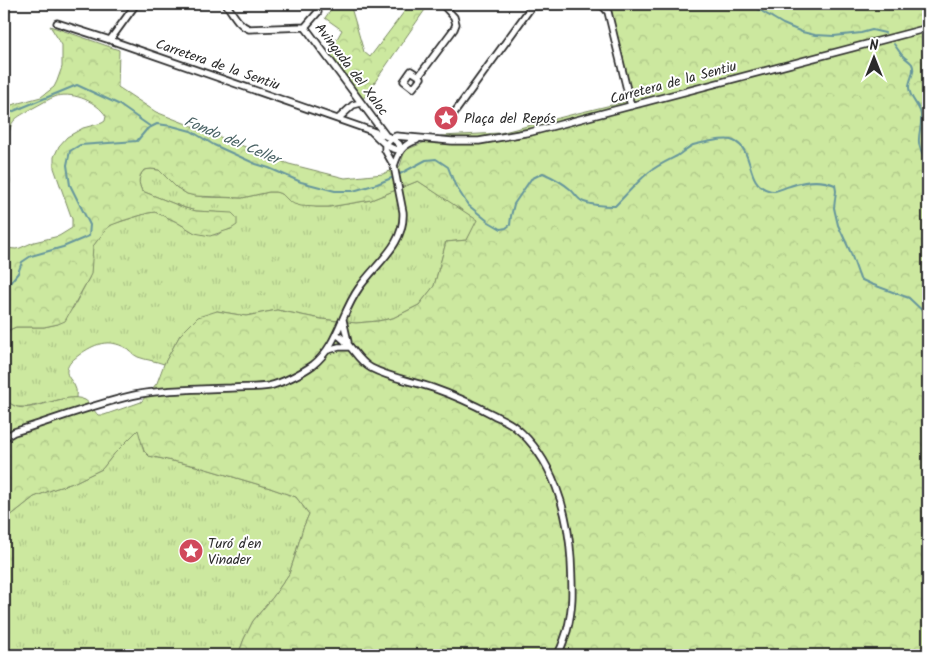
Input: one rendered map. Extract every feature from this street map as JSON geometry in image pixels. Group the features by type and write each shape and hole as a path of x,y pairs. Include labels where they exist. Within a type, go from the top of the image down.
{"street":[{"path":"110,40 136,4 142,4"},
{"name":"Avinguda del Xaloc","path":"226,4 242,26 249,29 305,27 361,103 380,127 391,137"},
{"path":"419,76 456,24 454,17 442,4"},
{"path":"452,116 531,5 594,4 603,6 608,12 631,106"},
{"path":"305,27 318,12"},
{"name":"Carretera de la Sentiu","path":"57,23 371,130"},
{"name":"Carretera de la Sentiu","path":"391,137 480,141 531,132 928,28"},
{"path":"353,105 354,93"},
{"path":"338,119 353,105 361,103"},
{"name":"Avinguda del Xaloc","path":"371,130 391,137"},
{"name":"Avinguda del Xaloc","path":"371,130 385,145"},
{"path":"385,145 391,137 399,144 401,150"},
{"path":"395,169 397,156 401,150 410,142 421,139"},
{"path":"385,145 401,150"},
{"path":"4,438 22,430 140,395 175,390 269,386 302,372 313,365 328,350 360,286 385,258 401,233 404,219 403,212 395,169 385,145"},
{"path":"343,320 349,347"},
{"path":"335,337 344,339 363,363 375,370 432,388 471,403 509,422 535,448 548,468 560,498 570,541 572,604 564,638 557,655"},
{"path":"328,350 349,347"}],"green space":[{"path":"334,4 350,4 364,52 370,57 410,4 429,4 363,99 329,53 342,30 325,18"},
{"path":"583,4 928,4 928,655 238,655 253,621 289,574 309,514 296,497 196,466 149,456 144,451 138,430 102,469 73,483 34,497 4,521 4,390 7,400 15,406 23,408 66,398 76,398 87,401 98,415 104,415 141,402 157,383 164,364 180,335 198,317 217,311 246,316 277,310 321,319 356,323 393,318 419,305 434,286 446,242 467,240 477,220 418,181 371,200 329,207 316,207 294,204 282,194 275,192 242,198 195,196 187,194 176,187 159,170 144,170 139,180 142,191 196,211 232,213 237,218 237,225 210,236 195,233 155,212 109,226 93,246 91,274 65,321 44,327 16,327 4,332 4,248 20,248 34,242 59,236 72,228 72,219 54,168 54,157 59,146 67,137 83,128 102,123 105,121 106,116 97,106 85,99 71,95 57,96 16,119 11,125 9,136 4,138 4,107 41,97 54,87 57,81 62,67 62,45 50,26 119,50 118,87 156,112 289,164 345,178 383,174 400,166 405,150 441,136 500,133 632,100 609,5"},
{"path":"9,136 8,166 10,181 4,209 4,138"},
{"path":"144,170 159,170 176,187 187,194 203,197 242,198 276,192 282,194 288,200 316,207 329,207 371,200 418,181 478,220 467,240 446,242 434,286 419,305 393,318 356,323 321,319 277,310 246,316 217,311 180,335 164,364 138,357 127,349 113,343 96,345 73,360 67,370 76,388 76,398 62,399 29,407 17,407 11,404 7,400 4,390 4,332 16,327 44,327 58,324 73,308 89,278 93,246 105,230 113,224 155,212 195,233 217,235 231,229 226,213 196,211 142,191 139,183 141,175"},
{"path":"139,429 144,451 149,456 196,466 296,497 309,514 289,574 253,621 238,655 4,655 4,521 34,497 73,483 102,469"}],"waterway":[{"path":"753,4 783,24 815,35 834,36 872,30 885,33"},
{"path":"894,44 913,67 909,91 921,115 919,145 928,164"},
{"name":"Fondo del Celler","path":"4,115 77,85 118,104 151,127"},
{"path":"4,290 18,273 22,262 31,256 63,247 89,236 90,225 70,185 67,165 70,151 80,145 137,141 147,129 157,124 191,131 214,145 256,164 301,182 335,191 353,191 394,177"},
{"path":"398,175 426,160 436,159 448,167 455,185 468,205 501,229 510,225 514,204 531,179 543,173 564,184 582,201 596,205 615,206 651,170 691,146 712,141 731,140 736,142 745,151 754,177 762,187 768,190 776,191 795,184 812,181 835,185 834,208 838,225 860,279 909,298 928,316"},
{"path":"928,185 926,192 928,197"}],"place":[{"name":"Plaça del Repós","path":"446,118"},
{"name":"Turó d'en Vinader","path":"191,551"}]}
